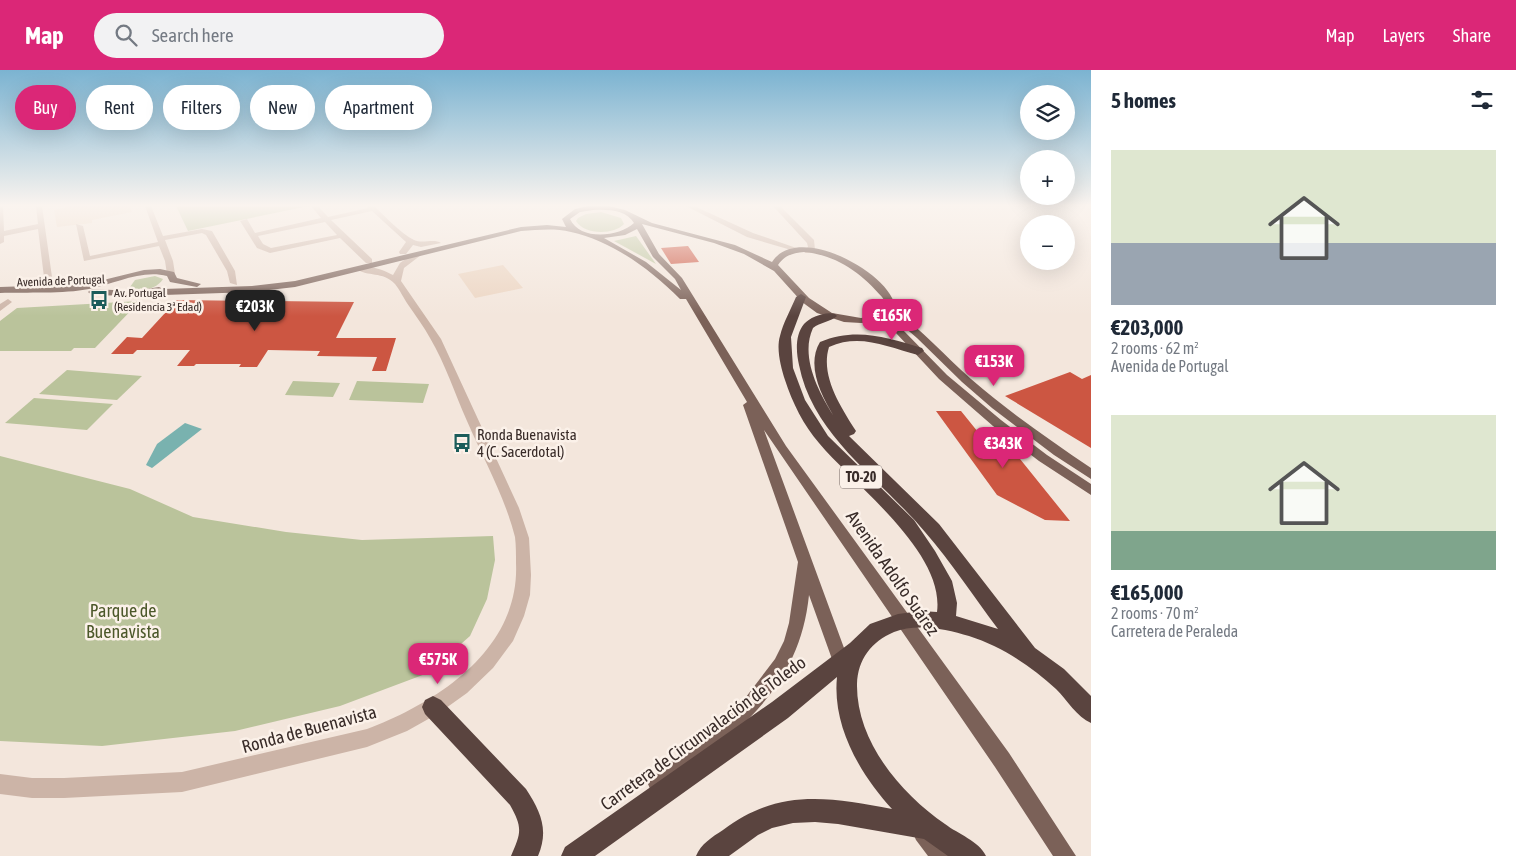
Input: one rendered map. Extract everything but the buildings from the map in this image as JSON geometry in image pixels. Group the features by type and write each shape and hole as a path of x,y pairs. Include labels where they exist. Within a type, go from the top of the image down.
{"highway":[{"name":"TO-20","path":"801,297 785,337 787,368 798,400 829,446 896,511 929,556 943,581 948,603 938,621"},
{"name":"TO-20","path":"831,316 812,321 804,333 802,353 809,380 818,403 833,424 869,465 919,512 1032,658"},
{"path":"869,465 837,411 819,368 821,350 824,345 832,341 858,337 887,341 918,350"},
{"name":"TO-20","path":"973,856 918,821 882,780 864,752 852,724 844,669 867,639 891,624 909,620 938,621 974,629 1003,641 1032,658 1058,677 1091,712"},
{"name":"Carretera de Circunvalación de Toledo","path":"574,856 780,710 844,669"},
{"path":"433,707 518,797 528,812 533,829 529,849 524,856"},
{"name":"TO-20","path":"709,856 750,825 794,811 816,809 918,821"}],"main road":[{"name":"Avenida de Portugal","path":"0,290 87,287 153,271 193,284 271,281 369,261 436,243"},
{"name":"Avenida de Portugal","path":"0,296 106,292 137,294 270,287 295,284 466,243"},
{"name":"Avenida Adolfo Suárez","path":"607,243 628,253 668,282 695,308"},
{"name":"Avenida Adolfo Suárez","path":"649,243 656,255 678,278 745,391 821,506 1002,760 1066,856"},
{"path":"722,243 775,269 814,309 831,316 850,320 875,319 883,317 890,311 889,300 850,265 832,255 798,250 784,253 774,265 775,269"},
{"path":"747,254 778,258"},
{"name":"Avenida de Portugal","path":"123,293 119,290 119,286 122,282 135,275"},
{"name":"Avenida de Portugal","path":"151,292 165,287 172,277"},
{"path":"890,311 911,327 993,404 1033,435 1091,474"},
{"path":"875,319 899,331 943,377 1004,428 1043,458 1091,490"},
{"path":"745,391 844,669"},
{"path":"574,856 737,719 755,700 783,661 792,641 798,618 805,563"},
{"path":"918,821 942,856"}],"street":[{"path":"40,289 48,277 43,243"},
{"path":"83,243 87,259 154,243"},
{"path":"162,243 170,262 172,277"},
{"path":"215,243 231,271 234,283"},
{"path":"258,243 260,246 270,251 309,243"},
{"path":"348,243 369,261"},
{"path":"403,252 410,243"},
{"path":"415,243 421,245 436,243"},
{"path":"777,243 798,250"},
{"path":"808,251 812,248 811,243"},
{"path":"361,269 382,272 397,281 398,269 402,264 417,255"},
{"path":"153,271 170,262"},
{"name":"Ronda de Buenavista","path":"0,784 32,788 64,788 182,782 367,738 401,724 433,707 461,687 487,662 507,636 516,616 522,595 522,538 512,508 440,346 397,281"},
{"path":"0,308 8,302"}],"green space":[{"path":"617,243 641,243 656,264"},
{"path":"155,276 163,279 153,288 139,290 130,287 135,280"},
{"path":"140,301 95,348 74,348 71,351 0,351 0,321 17,308"},
{"path":"67,370 142,376 117,400 39,394"},
{"path":"293,381 340,383 333,397 285,395"},
{"path":"357,381 429,384 423,403 349,400"},
{"path":"34,398 113,404 87,430 5,423"},
{"name":"Parque de Buenavista","path":"0,456 130,489 193,517 286,532 362,540 493,536 495,560 487,599 470,636 428,673 340,706 235,731 102,746 0,741"}],"shaded area":[{"path":"503,265 523,288 475,298 458,274"}],"water":[{"path":"185,423 202,429 152,468 146,465 157,444"}],"place":[{"name":"Av. Portugal (Residencia 3ª Edad)","path":"99,300"},
{"name":"Ronda Buenavista 4 (C. Sacerdotal)","path":"462,443"}]}
